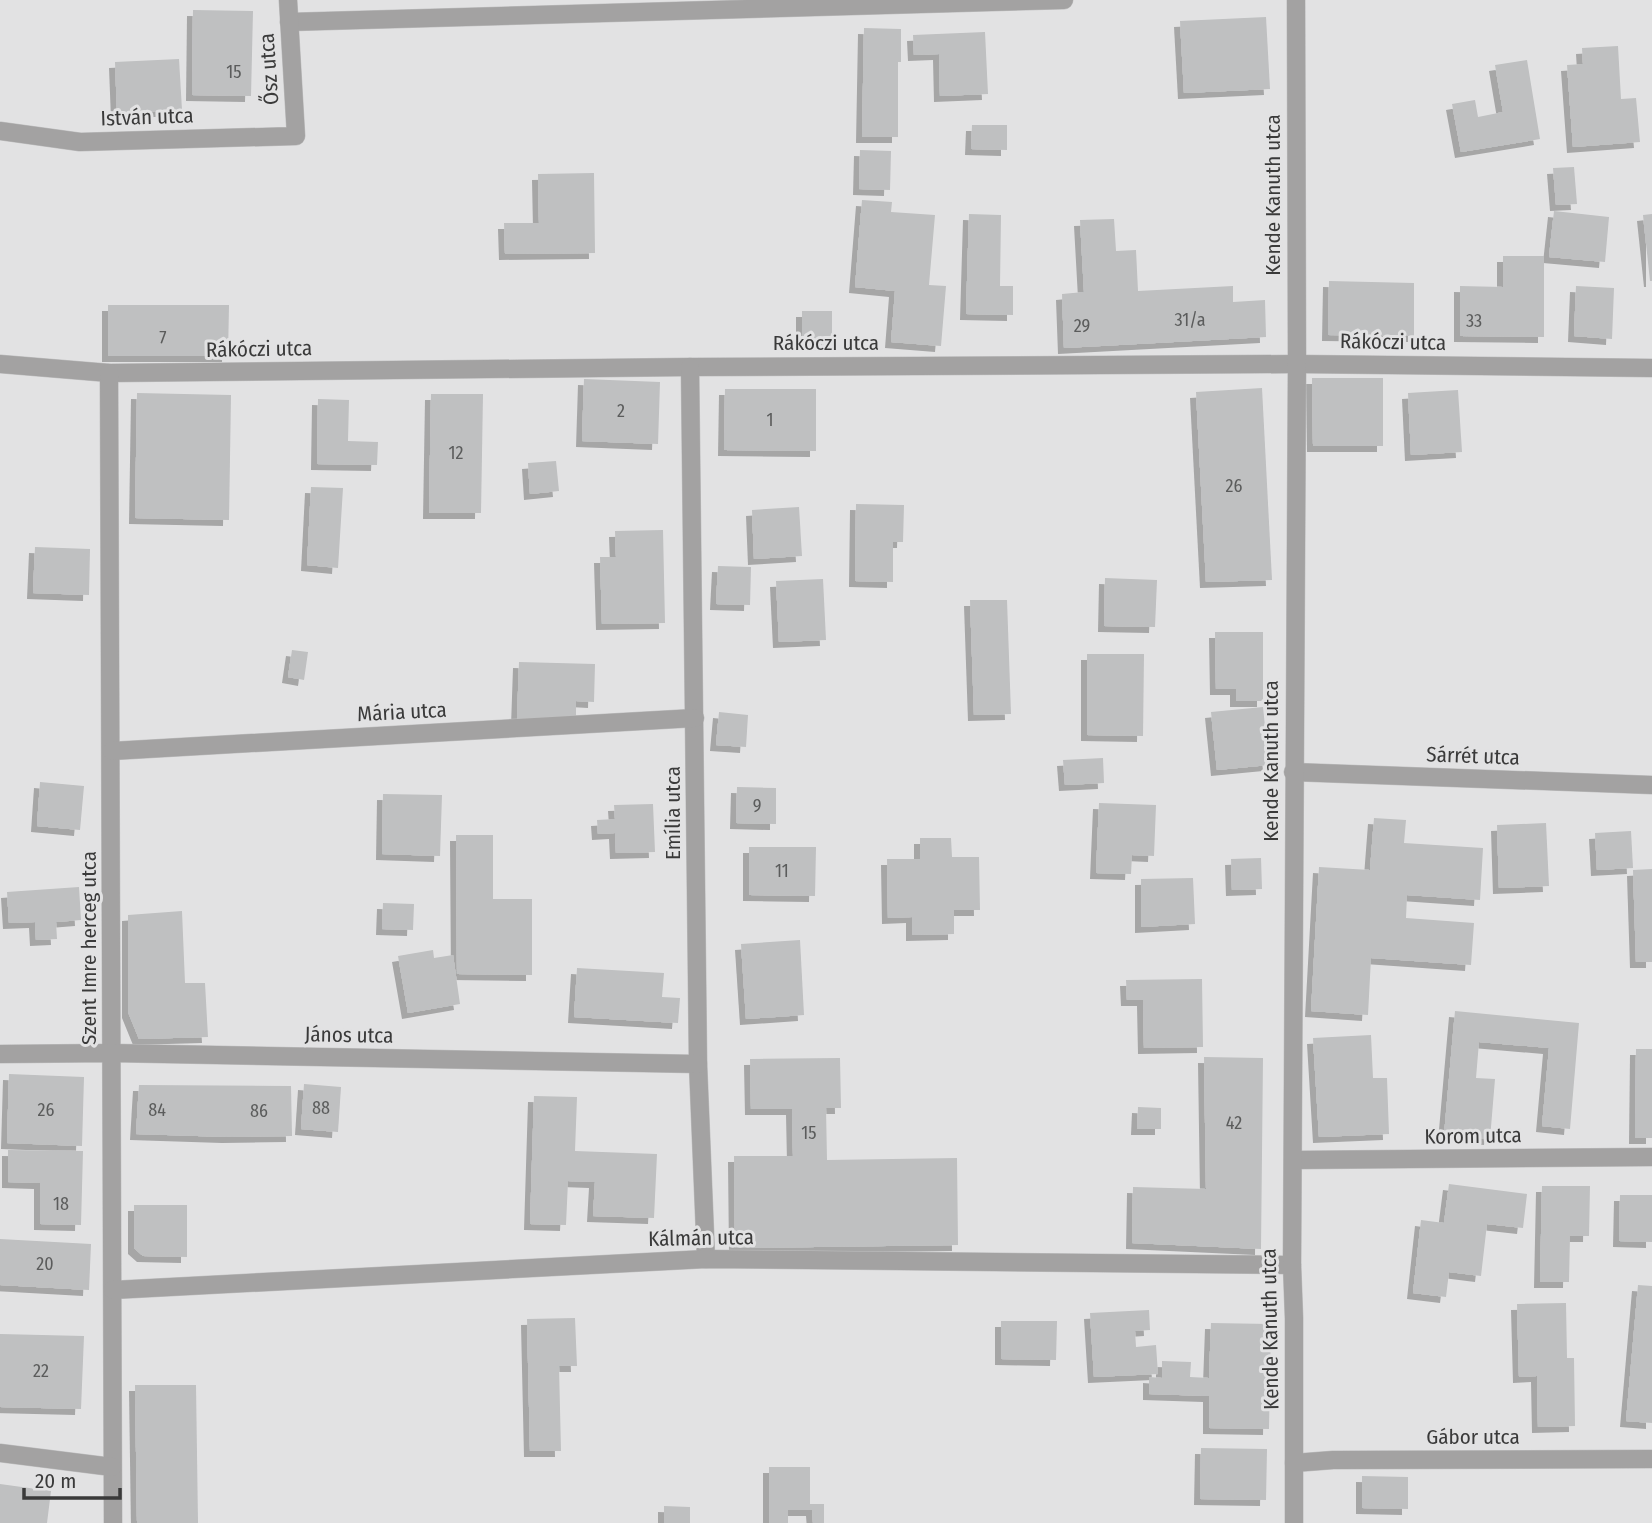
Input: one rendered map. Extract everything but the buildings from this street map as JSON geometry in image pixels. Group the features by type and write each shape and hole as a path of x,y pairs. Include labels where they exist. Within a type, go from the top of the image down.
{"street":[{"name":"Ősz utca","path":"288,0 296,136"},
{"path":"289,22 1064,0"},
{"name":"Kende Kanuth utca","path":"1294,1523 1292,1265 1297,364 1296,0"},
{"name":"István utca","path":"0,131 80,142 296,136"},
{"name":"Rákóczi utca","path":"0,364 109,373 1297,364 1652,368"},
{"name":"Emília utca","path":"690,367 698,1064 706,1259"},
{"name":"Szent Imre herceg utca","path":"109,373 113,1523"},
{"name":"Mária utca","path":"112,751 695,718"},
{"name":"Sárrét utca","path":"1293,772 1652,785"},
{"name":"János utca","path":"0,1054 112,1053 698,1064"},
{"name":"Korom utca","path":"1294,1160 1652,1157"},
{"name":"Kálmán utca","path":"113,1290 706,1259 1292,1265"},
{"path":"0,1453 112,1467"},
{"name":"Gábor utca","path":"1294,1463 1347,1460 1652,1459"}]}
